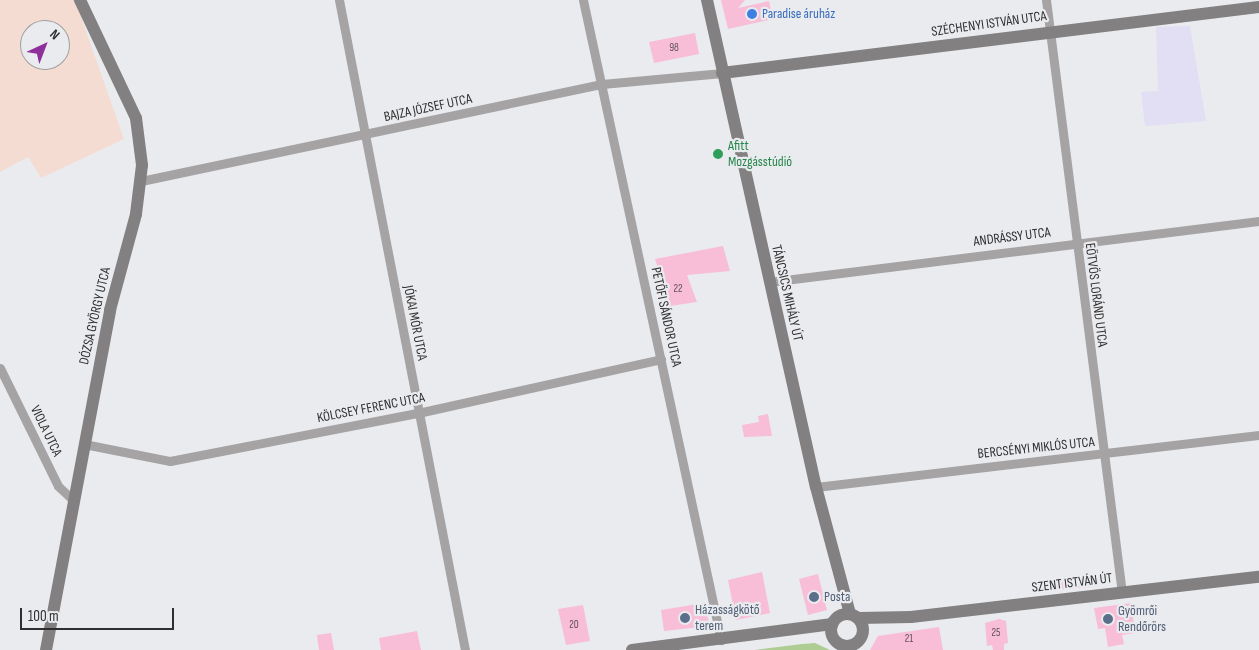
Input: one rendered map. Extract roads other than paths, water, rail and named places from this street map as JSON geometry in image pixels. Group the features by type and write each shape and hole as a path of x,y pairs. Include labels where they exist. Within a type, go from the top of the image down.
{"street":[{"name":"DÓZSA GYÖRGY UTCA","path":"46,650 110,310 141,181 136,118 80,0"},
{"name":"JÓKAI MÓR UTCA","path":"339,0 465,650"},
{"name":"PETŐFI SÁNDOR UTCA","path":"583,0 721,640"},
{"name":"TÁNCSICS MIHÁLY ÚT","path":"707,0 769,282 841,592 842,629 864,632"},
{"name":"EÖTVÖS LORÁND UTCA","path":"1046,0 1102,455 1122,593"},
{"name":"SZÉCHENYI ISTVÁN UTCA","path":"722,73 1259,6"},
{"name":"BAJZA JÓZSEF UTCA","path":"141,181 602,84 722,73"},
{"name":"ANDRÁSSY UTCA","path":"769,282 1259,221"},
{"name":"KÖLCSEY FERENC UTCA","path":"84,444 170,460 418,413 661,359"},
{"name":"VIOLA UTCA","path":"0,368 58,486 74,500"},
{"name":"BERCSÉNYI MIKLÓS UTCA","path":"816,487 1102,455 1259,435"},
{"name":"SZENT ISTVÁN ÚT","path":"639,650 806,629 842,629 888,619 1259,577"},
{"name":"SZENT ISTVÁN ÚT","path":"864,632 888,619"},
{"path":"842,629 855,647 864,632"}],"place":[{"name":"Paradise áruház","path":"752,14"},
{"name":"Afitt Mozgásstúdió","path":"718,154"},
{"name":"Posta","path":"814,597"},
{"name":"Házasságkötő terem","path":"685,618"},
{"name":"Gyömrői Rendőrörs","path":"1108,619"}]}
